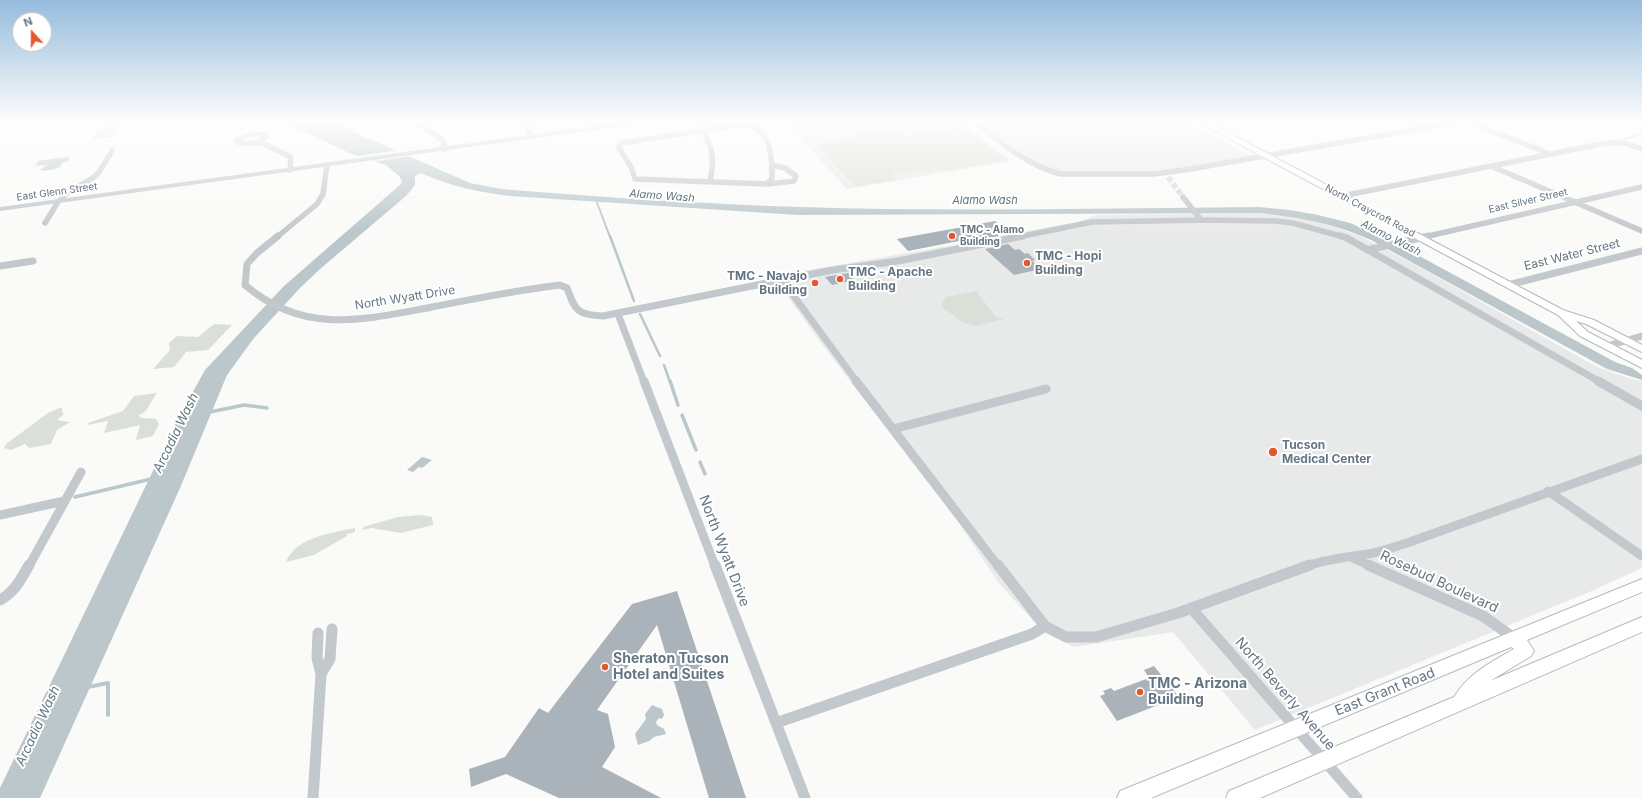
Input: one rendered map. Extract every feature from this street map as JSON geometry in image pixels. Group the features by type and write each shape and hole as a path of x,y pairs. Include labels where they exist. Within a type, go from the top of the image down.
{"main road":[{"name":"North Craycroft Road","path":"1272,159 1559,312 1590,322 1642,349"},
{"name":"North Craycroft Road","path":"1559,312 1584,334 1642,365"},
{"name":"East Grant Road","path":"1127,798 1642,585"},
{"path":"1236,798 1642,624"},
{"path":"1460,703 1470,688 1481,676 1517,657 1525,651 1514,638"}],"street":[{"path":"45,223 58,202 67,193 93,178 99,172 107,159"},
{"path":"290,170 291,159"},
{"name":"East Glenn Street","path":"0,209 369,159"},
{"path":"626,159 631,166 635,178 641,180 767,184 794,181 796,176 790,169 772,165"},
{"path":"710,181 714,167 714,159"},
{"path":"767,184 772,178 771,159"},
{"path":"1025,159 1046,171 1060,174 1167,175 1180,171 1247,159"},
{"path":"1342,196 1524,159"},
{"name":"North Wyatt Drive","path":"327,165 323,194 317,204 257,253 247,264 245,274 245,285 264,300 285,311 314,318 360,320 560,285 567,288 575,310 585,316 603,316 832,270 898,261 1092,222 1199,218 1293,223 1341,236 1642,406"},
{"path":"1490,166 1642,231"},
{"name":"East Silver Street","path":"1367,250 1642,187"},
{"path":"1185,200 1199,218"},
{"name":"East Water Street","path":"1508,285 1642,251"},
{"path":"0,266 33,261"},
{"path":"782,280 893,429 1045,626 1066,637 1096,637 1191,608 1317,562 1369,554 1407,543 1548,491 1642,459"},
{"name":"North Wyatt Drive","path":"618,314 805,798"},
{"path":"1607,346 1642,336"},
{"path":"893,429 1046,389"},
{"path":"5,598 19,583 64,501 82,472"},
{"path":"1548,491 1642,556"},
{"path":"0,515 64,501"},
{"name":"Rosebud Boulevard","path":"1349,556 1489,620 1514,638"},
{"name":"North Beverly Avenue","path":"1191,608 1295,729 1357,798"},
{"path":"776,723 1032,634 1045,626"},
{"path":"321,674 330,659 332,629"},
{"path":"313,798 321,674 317,658 318,633"}],"shaded area":[{"path":"819,159 1011,159 1013,161 847,189"},
{"path":"830,159 1008,160 944,171 942,169 927,172 925,170 901,174 892,167 898,174 891,175 895,180 856,186"},
{"path":"1029,159 1234,159 1168,171 1061,172 1048,170"},
{"name":"Tucson Medical Center","path":"1260,213 1316,221 1358,235 1421,268 1597,367 1628,378 1642,381 1642,568 1594,590 1255,730 1173,632 1074,647 1042,631 998,582 959,523 818,339 773,276 1082,221 1095,215"},
{"path":"976,291 995,316 1004,319 976,326 962,322 941,306 946,297"},
{"path":"214,324 232,325 208,350 186,352 174,367 153,369 170,350 169,343 177,336 198,337"},
{"path":"157,393 145,412 139,415 141,418 156,419 159,424 153,436 136,440 140,425 104,433 108,421 87,425 88,423 123,411 134,396"},
{"path":"62,407 62,412 64,414 57,420 70,422 57,430 51,444 29,448 25,444 11,450 4,448 6,444 48,413"},
{"path":"421,515 432,517 433,525 401,533 371,528 363,530 363,527 398,517"},
{"path":"355,528 355,532 347,534 347,536 314,555 286,562 298,547 306,542 326,534"}],"water":[{"path":"69,159 61,164 60,167 45,171 40,170 47,165 35,166 38,161"},
{"name":"Arcadia Wash","path":"368,159 416,159 470,183 501,189 726,204 801,207 972,209 1259,207 1290,210 1350,223 1386,238 1615,362 1632,368 1642,375 1642,380 1607,369 1371,240 1343,229 1303,219 1260,213 798,215 510,196 464,188 442,182 421,173 415,176 415,185 406,196 320,269 300,288 254,338 227,375 180,488 40,798 0,798 0,788 179,417 205,370 284,286 401,184 402,181 399,176 386,165"},
{"path":"422,457 432,460 422,468 419,467 413,472 407,470"},
{"path":"652,705 662,709 664,715 662,719 659,718 656,722 657,725 664,729 666,734 654,737 649,741 638,745 635,734 646,719 645,714"}],"pier":[{"path":"365,159 390,159 371,162"}],"building":[{"name":"TMC - Alamo Building","path":"995,221 1008,232 997,234 999,236 976,240 974,238 908,251 897,239"},
{"name":"TMC - Hopi Building","path":"1008,244 1015,250 1019,249 1025,254 1028,253 1035,260 1032,261 1039,266 1034,267 1037,270 1014,275 985,249"},
{"name":"TMC - Apache Building","path":"848,273 854,280 832,285 825,277"},
{"name":"Sheraton Tucson Hotel and Suites","path":"677,591 746,798 709,798 657,625 597,710 608,714 615,747 602,767 661,798 559,798 506,774 471,787 469,769 505,757 539,708 548,713 632,604"},
{"name":"TMC - Arizona Building","path":"1154,666 1179,697 1117,721 1100,696 1105,694 1103,691 1111,688 1114,691 1149,678 1144,670"}],"waterway":[{"path":"596,200 610,237"},
{"path":"610,236 634,301"},
{"path":"640,314 660,356"},
{"path":"664,365 670,382"},
{"path":"670,381 678,405"},
{"path":"210,412 244,405 267,408"},
{"path":"682,415 696,450"},
{"path":"700,462 705,474"},
{"path":"75,497 151,479"},
{"path":"88,687 108,683 108,715"}],"tunnel":[{"path":"1168,177 1183,197"}],"place":[{"name":"TMC - Alamo Building","path":"952,236"},
{"name":"TMC - Hopi Building","path":"1027,263"},
{"name":"TMC - Apache Building","path":"840,279"},
{"name":"TMC - Navajo Building","path":"815,283"},
{"name":"Tucson Medical Center","path":"1273,452"},
{"name":"Sheraton Tucson Hotel and Suites","path":"605,667"},
{"name":"TMC - Arizona Building","path":"1140,692"}],"water label":[{"name":"Alamo Wash","path":"662,196"},
{"name":"Alamo Wash","path":"985,201"},
{"name":"Alamo Wash","path":"1391,238"}]}
